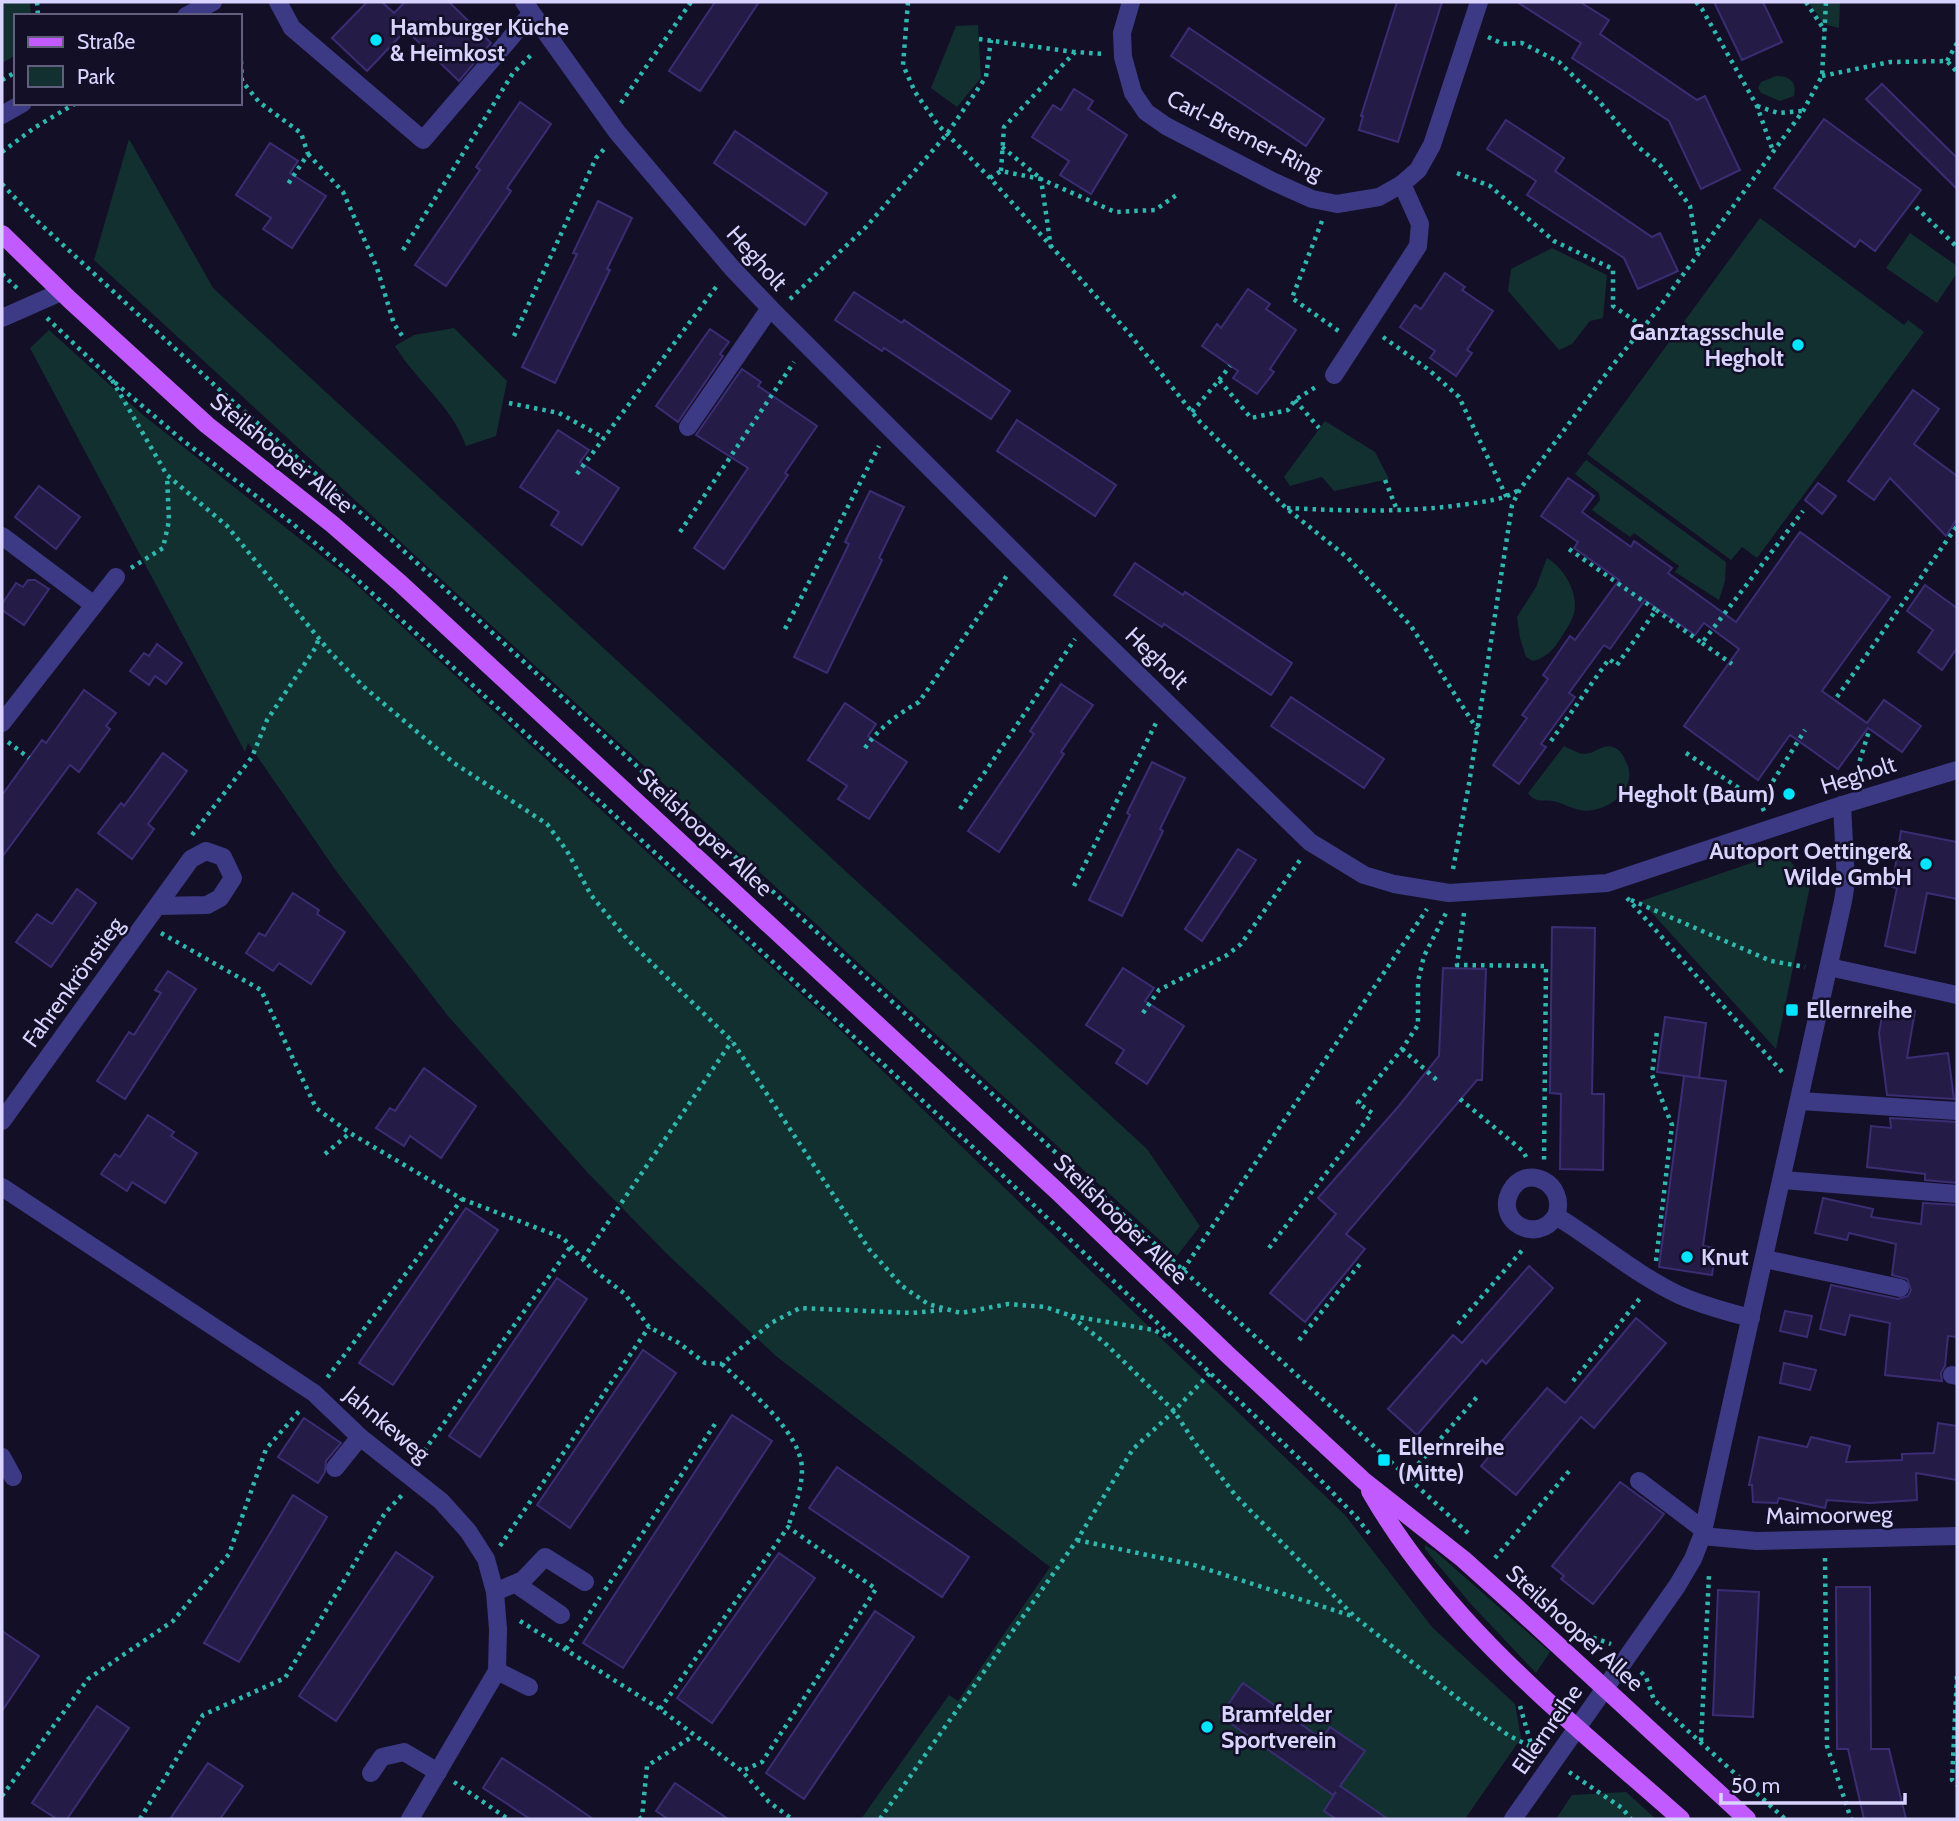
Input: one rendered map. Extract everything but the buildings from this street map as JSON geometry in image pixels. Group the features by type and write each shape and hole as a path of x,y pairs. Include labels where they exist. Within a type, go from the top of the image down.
{"main road":[{"name":"Steilshooper Allee","path":"2,233 61,292 207,425 332,524 400,583 1058,1192 1364,1481 1463,1559 1747,1819"},
{"name":"Steilshooper Allee","path":"1364,1481 1390,1525 1447,1598 1505,1662 1681,1819"}],"street":[{"path":"190,14 211,2"},
{"path":"278,2 292,28 423,141 527,8"},
{"name":"Carl-Bremer-Ring","path":"1131,2 1122,33 1123,57 1133,93 1155,120 1272,181 1327,203 1366,201 1379,197 1402,184 1418,170 1432,145 1479,2"},
{"name":"Hegholt","path":"527,8 617,132 731,267 770,308 1310,842 1364,875 1394,884 1449,893 1607,883 1957,770"},
{"path":"2,115 20,105"},
{"path":"1334,375 1418,246 1420,224 1402,184"},
{"path":"2,317 61,292"},
{"path":"688,428 770,308"},
{"path":"2,536 94,605"},
{"path":"2,723 116,577"},
{"name":"Ellernreihe","path":"1513,1819 1677,1586 1693,1559 1703,1533 1783,1180 1846,882 1842,805"},
{"path":"158,906 207,905 220,898 233,878 223,857 206,851 191,859"},
{"name":"Fahrenkrönstieg","path":"2,1121 191,859"},
{"path":"1829,967 1957,995"},
{"path":"1800,1101 1957,1111"},
{"path":"1539,1178 1554,1188 1558,1195 1556,1216 1542,1228 1529,1230 1515,1223 1510,1216 1508,1196 1516,1184 1539,1178"},
{"path":"1783,1180 1957,1194"},
{"name":"Jahnkeweg","path":"2,1187 314,1394 360,1437 441,1501 468,1531 486,1559 495,1592 497,1671 410,1819"},
{"path":"1556,1216 1654,1281 1702,1304 1751,1318"},
{"path":"1765,1259 1900,1288"},
{"path":"335,1468 360,1437"},
{"path":"2,1457 13,1477"},
{"path":"1639,1481 1703,1533"},
{"name":"Maimoorweg","path":"1703,1533 1756,1541 1957,1535"},
{"path":"495,1592 516,1584 546,1556 585,1582"},
{"path":"516,1584 561,1615"},
{"path":"497,1671 529,1687"},
{"path":"370,1773 382,1757 404,1752 438,1772"}],"path":[{"path":"621,104 691,2"},
{"path":"908,2 903,65 915,92 938,125 990,178 1051,250 1128,332 1192,412 1286,508 1348,558 1411,626 1477,730"},
{"path":"1696,2 1757,106 1773,152"},
{"path":"1806,2 1826,31"},
{"path":"1453,869 1512,505 1520,489 1698,255 1803,111 1822,76 1826,2"},
{"path":"1470,29 1503,44 1522,43 1559,62 1599,101 1636,145 1660,165 1690,206 1698,255"},
{"path":"979,39 1123,57"},
{"path":"789,300 866,228 947,134 986,78 991,40"},
{"path":"1947,61 1957,43"},
{"path":"1001,171 1004,127 1075,52"},
{"path":"403,250 513,73 533,53"},
{"path":"1822,76 1889,62 1947,61 1957,72"},
{"path":"242,81 259,102 301,133 308,154 343,192 377,268 394,324 403,337"},
{"path":"2,152 34,128 73,105"},
{"path":"1757,106 1778,113 1803,111"},
{"path":"1002,147 1041,179 1082,200 1115,212 1155,210 1178,194"},
{"path":"514,336 596,158 605,148"},
{"path":"288,184 308,154"},
{"path":"990,178 1001,171 1041,179"},
{"path":"1457,173 1490,186 1554,241 1613,269 1613,306 1644,327"},
{"path":"1041,179 1051,250"},
{"path":"2,184 35,219 164,338 393,541 1475,1540"},
{"path":"1327,203 1292,298 1355,342"},
{"path":"1916,207 1957,247"},
{"path":"2,274 111,380 351,574 978,1152 1210,1373 1357,1518 1380,1547"},
{"path":"577,474 719,283"},
{"path":"1366,326 1429,370 1459,397 1507,498"},
{"path":"680,532 794,362"},
{"path":"1192,412 1230,366"},
{"path":"1219,380 1251,418 1288,410 1295,400 1334,375"},
{"path":"111,380 167,475 227,526 364,687 454,763 547,824 567,850 591,895 626,939 732,1041 869,1249 902,1286 928,1304 961,1313 1008,1304 1045,1307 1069,1315 1154,1330 1176,1341"},
{"path":"1295,400 1319,428"},
{"path":"509,404 559,413 604,438"},
{"path":"785,629 878,446"},
{"path":"116,577 163,548 169,521 167,475"},
{"path":"1385,480 1397,510"},
{"path":"1286,508 1367,512 1434,509 1507,498 1520,489"},
{"path":"1702,643 1803,511"},
{"path":"1837,697 1957,526"},
{"path":"1566,547 1732,664"},
{"path":"865,748 875,734 904,710 919,702 1008,574"},
{"path":"1551,741 1609,659 1617,665 1656,610"},
{"path":"191,859 185,843 252,757 267,720 316,647 319,636"},
{"path":"960,809 1075,639"},
{"path":"1074,886 1157,720"},
{"path":"1759,802 1805,730"},
{"path":"1859,778 1858,763 1869,731"},
{"path":"2,737 29,758"},
{"path":"1686,753 1763,807"},
{"path":"1143,1013 1159,990 1227,956 1241,944 1301,859"},
{"path":"1789,1079 1627,898 1771,961 1805,967"},
{"path":"1183,1270 1427,909"},
{"path":"1269,1248 1373,1113 1358,1103 1418,1025 1418,981 1424,956 1447,912"},
{"path":"1464,913 1457,965 1546,966 1544,1164 1539,1178"},
{"path":"1573,1381 1654,1281 1672,1125 1652,1075 1657,1031"},
{"path":"583,1259 732,1041"},
{"path":"1402,1049 1437,1081"},
{"path":"1461,1099 1523,1151 1539,1178"},
{"path":"325,1154 351,1133"},
{"path":"462,1199 563,1238 583,1259 625,1294 649,1327 679,1343 705,1363 722,1364 766,1407 797,1445 802,1469 798,1495 788,1527 660,1709"},
{"path":"1458,1324 1542,1228"},
{"path":"140,1819 203,1715 285,1678 385,1513 571,1246"},
{"path":"1299,1339 1360,1264"},
{"path":"722,1364 771,1323 800,1308 912,1313 947,1309"},
{"path":"1069,1315 1105,1343 1174,1412 1236,1496 1354,1617 1465,1704 1508,1735 1531,1745 1523,1709 1516,1701"},
{"path":"499,1548 649,1327"},
{"path":"880,1819 1077,1539 1133,1449 1174,1412 1249,1330"},
{"path":"1407,1478 1477,1397"},
{"path":"566,1649 717,1421"},
{"path":"1495,1558 1570,1470"},
{"path":"741,1771 762,1762 876,1589 788,1527"},
{"path":"1077,1539 1194,1564 1354,1617"},
{"path":"1825,1540 1827,1746 1852,1819"},
{"path":"1485,1549 1505,1567"},
{"path":"1701,1741 1708,1567"},
{"path":"495,1592 514,1600 520,1623 660,1709 741,1771 769,1802 792,1819"},
{"path":"1567,1623 1577,1632 1611,1644 1627,1658 1646,1677 1654,1700 1785,1819"},
{"path":"1565,1650 1577,1632"},
{"path":"1957,1676 1952,1780 1957,1785"},
{"path":"1523,1709 1536,1691"},
{"path":"642,1818 647,1766 694,1736"},
{"path":"438,1772 508,1819"},
{"path":"1614,1803 1631,1819"}],"green space":[{"path":"2,2 30,2 31,14 14,14 14,56 2,63"},
{"path":"1808,2 1840,2 1839,28 1824,24"},
{"path":"978,25 981,78 957,107 931,88 956,26"},
{"path":"1776,76 1791,81 1794,96 1780,101 1761,93 1758,88 1761,82"},
{"path":"129,139 213,288 1147,1149 1200,1226 1177,1256 94,260"},
{"path":"1760,218 1904,325 1908,320 1924,332 1757,558 1742,547 1731,560 1587,454"},
{"path":"1910,233 1957,266 1957,273 1937,303 1886,268"},
{"path":"1552,248 1607,275 1603,318 1590,321 1572,344 1559,350 1508,291 1511,269"},
{"path":"454,328 507,381 496,436 466,446 443,406 395,346 414,335"},
{"path":"49,330 143,415 347,576 836,1026 1345,1515 1432,1627 1515,1704 1521,1738 1465,1819 861,1819 949,1695 958,1701 1050,1567 776,1356 667,1254 588,1173 448,1016 339,875 248,743 245,752 30,348"},
{"path":"1325,421 1375,452 1389,479 1334,491 1322,477 1290,486 1284,477"},
{"path":"1586,460 1726,562 1725,581 1719,600 1675,572 1679,566 1634,533 1630,537 1592,510 1600,500 1599,493 1575,474"},
{"path":"1547,558 1569,582 1574,597 1574,613 1555,647 1548,654 1533,661 1526,657 1517,617 1536,587"},
{"path":"1564,746 1584,754 1607,746 1618,750 1629,769 1627,785 1623,792 1610,804 1588,811 1531,797 1528,793"},
{"path":"1783,852 1810,886 1776,1049 1641,901"},
{"path":"1425,1545 1550,1652 1536,1673 1470,1603 1425,1549"},
{"path":"1626,1792 1656,1819 1556,1819 1572,1795"}],"place":[{"name":"Hamburger Küche & Heimkost","path":"376,40"},
{"name":"Ganztagsschule Hegholt","path":"1798,345"},
{"name":"Hegholt (Baum)","path":"1789,794"},
{"name":"Autoport Oettinger& Wilde GmbH","path":"1926,864"},
{"name":"Ellernreihe","path":"1792,1010"},
{"name":"Knut","path":"1687,1257"},
{"name":"Ellernreihe (Mitte)","path":"1384,1460"},
{"name":"Bramfelder Sportverein","path":"1207,1727"}]}
